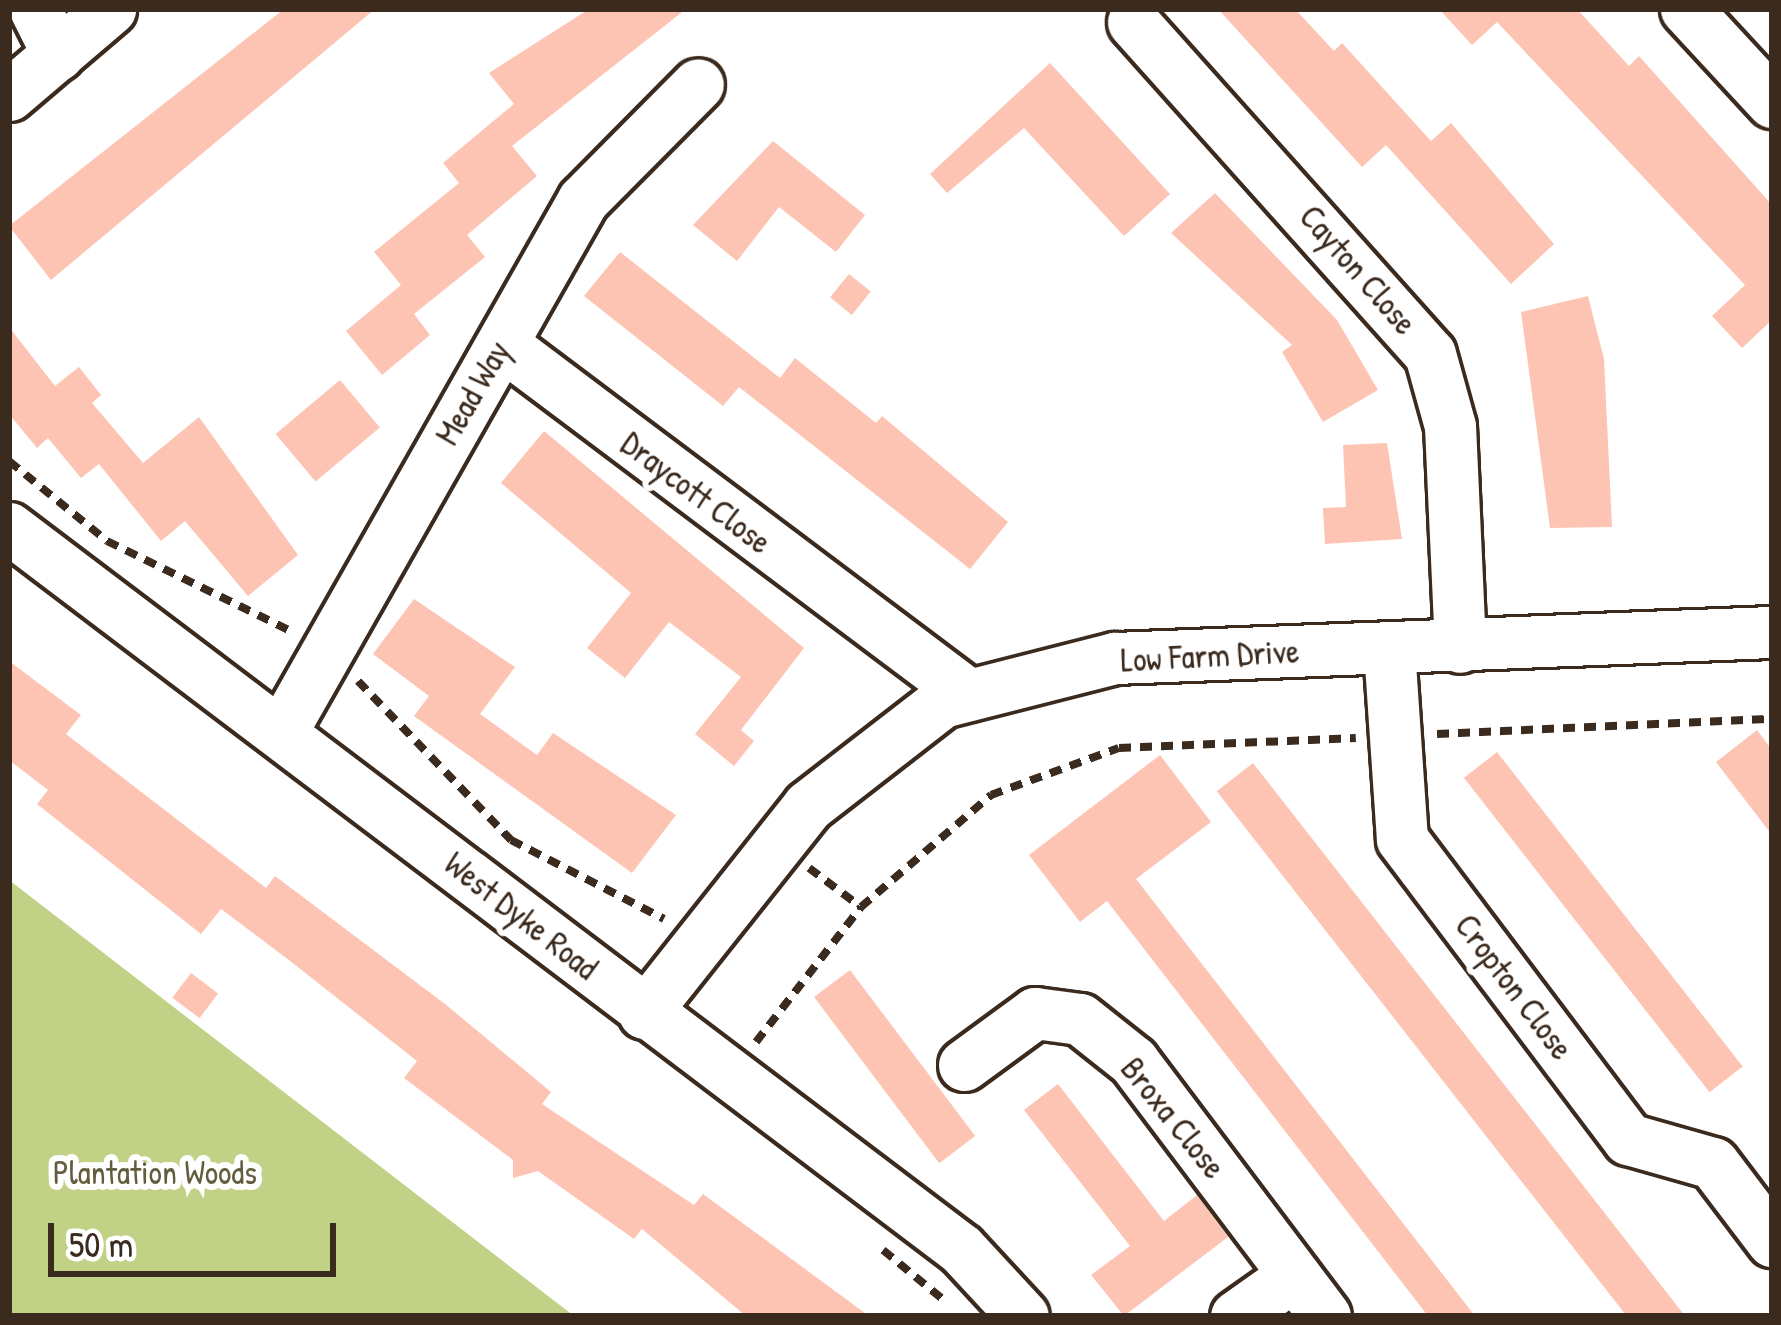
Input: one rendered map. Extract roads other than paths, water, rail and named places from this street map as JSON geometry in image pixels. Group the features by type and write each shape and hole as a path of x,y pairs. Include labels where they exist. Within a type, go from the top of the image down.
{"street":[{"path":"35,9 58,55"},
{"path":"9,95 110,9"},
{"path":"1686,9 1771,97"},
{"name":"Cayton Close","path":"1133,22 1430,354 1450,426 1460,647"},
{"name":"Mead Way","path":"283,729 583,200 698,84"},
{"name":"Draycott Close","path":"502,344 890,641 969,695"},
{"name":"West Dyke Road","path":"9,528 283,729 644,1013 961,1249 1023,1316"},
{"name":"Low Farm Drive","path":"644,1013 808,806 942,702 1115,658 1772,632"},
{"name":"Cropton Close","path":"1389,649 1402,839 1628,1139 1713,1163 1772,1241"},
{"name":"Broxa Close","path":"964,1065 1035,1013 1080,1019 1133,1061 1325,1316"},
{"path":"1236,1316 1294,1275"}],"park label":[{"name":"Plantation Woods","path":"155,1173"}]}
